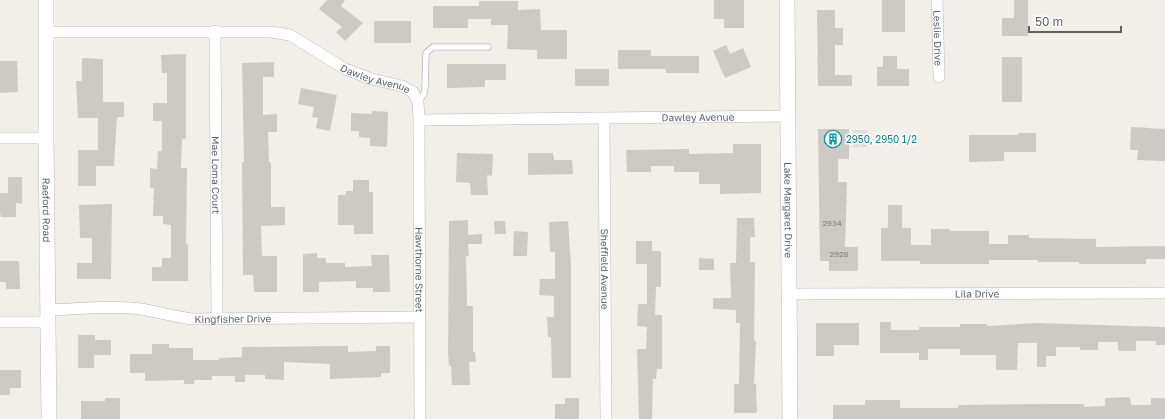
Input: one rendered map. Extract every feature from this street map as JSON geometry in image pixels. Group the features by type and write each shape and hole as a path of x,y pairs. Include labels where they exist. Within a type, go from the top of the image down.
{"street":[{"name":"Raeford Road","path":"46,0 49,419"},
{"name":"Lake Margaret Drive","path":"786,0 790,419"},
{"name":"Leslie Drive","path":"937,0 939,77"},
{"name":"Dawley Avenue","path":"47,32 215,31 271,32 290,35 345,69 372,79 402,86 413,92 418,102 419,120 787,116"},
{"name":"Mae Loma Court","path":"215,31 217,319"},
{"name":"Sheffield Avenue","path":"604,119 606,419"},
{"name":"Hawthorne Street","path":"419,120 420,419"},
{"path":"0,138 46,138"},
{"name":"Lila Drive","path":"789,294 1165,293"},
{"name":"Kingfisher Drive","path":"0,322 126,308 142,309 175,317 217,319 419,317"}],"lane":[{"path":"418,102 424,94 426,53 429,49 438,47 488,47"}],"shaded area":[{"path":"853,130 867,130 867,147 853,147"}],"building":[{"path":"327,0 345,0 341,6 363,23 345,41 336,32 342,27 319,9"},
{"path":"714,0 744,0 744,28 724,28 724,19 714,19"},
{"path":"882,0 905,0 905,32 882,32"},
{"path":"1014,0 1028,0 1028,36 1002,36 1002,18 1014,18"},
{"path":"479,1 518,1 518,10 540,9 541,30 567,30 567,59 537,59 537,50 507,49 508,25 491,25 491,19 468,19 468,28 433,28 433,6 479,6"},
{"path":"817,10 835,10 835,28 843,28 843,45 835,45 835,75 852,75 852,86 818,86"},
{"path":"374,21 411,21 411,43 374,43"},
{"path":"726,45 730,54 743,48 751,67 725,78 713,51"},
{"path":"618,50 651,50 651,56 699,56 699,73 666,73 666,69 618,69"},
{"path":"186,54 186,139 182,139 181,168 187,168 186,244 188,244 188,281 152,281 152,267 162,267 162,258 171,258 171,225 163,224 163,216 153,216 154,188 150,188 150,168 157,169 158,151 162,151 162,121 153,121 153,103 167,103 167,73 162,73 161,55"},
{"path":"883,56 897,56 897,69 909,69 909,86 877,86 877,67 883,67"},
{"path":"1002,57 1022,57 1022,102 1002,102"},
{"path":"82,58 103,59 103,102 124,102 124,117 117,117 114,166 96,166 96,186 78,186 78,150 98,150 98,118 78,118 76,81 82,81"},
{"path":"0,61 17,61 18,92 0,93"},
{"path":"274,62 274,77 263,77 263,115 277,114 277,132 268,132 269,162 271,162 271,207 285,207 285,225 261,226 262,256 277,256 277,292 254,292 253,275 243,275 242,162 244,162 242,63"},
{"path":"447,64 506,64 506,80 485,80 485,87 447,88"},
{"path":"575,69 609,69 609,86 575,86"},
{"path":"301,88 337,95 330,131 316,128 318,118 312,117 314,107 298,104"},
{"path":"372,111 388,112 387,147 370,146 370,138 359,137 359,131 351,131 351,113 372,114"},
{"path":"1131,127 1165,129 1165,161 1137,160 1138,150 1130,150"},
{"path":"818,129 849,129 849,159 838,159 838,182 847,182 845,247 858,247 858,271 829,271 829,261 820,261"},
{"path":"1018,133 1036,133 1036,152 1004,152 1004,161 969,162 969,135 1018,135"},
{"path":"733,144 761,144 761,193 720,194 720,184 699,184 699,172 674,172 674,166 651,166 651,172 627,172 626,150 689,149 689,154 733,153"},
{"path":"457,153 493,154 492,176 487,175 488,195 471,195 470,183 456,182"},
{"path":"528,153 553,153 554,160 572,160 573,174 528,175"},
{"path":"8,177 22,177 22,204 16,203 16,217 1,217 0,213 0,193 8,193"},
{"path":"353,180 369,180 369,192 373,192 373,234 354,234 354,225 338,225 338,195 346,195 346,191 353,191"},
{"path":"112,204 111,279 77,279 77,263 92,263 92,238 80,238 79,205"},
{"path":"888,205 902,205 902,228 911,228 911,245 931,245 931,229 950,229 950,231 989,231 989,244 1008,244 1008,235 1029,235 1029,238 1096,239 1096,247 1165,246 1165,259 1146,259 1146,264 1079,264 1079,262 1038,262 1038,260 989,260 989,264 920,264 920,261 881,261 881,228 888,228"},
{"path":"737,218 754,218 755,237 750,237 750,262 755,262 754,341 756,341 754,384 756,384 757,413 734,413 734,384 739,384 740,323 736,323 736,310 713,309 713,298 731,298 730,263 736,263"},
{"path":"468,220 468,235 482,234 482,244 468,244 469,256 466,256 467,306 473,306 473,352 475,352 476,362 469,362 470,385 452,385 451,366 449,366 448,353 449,221"},
{"path":"494,221 505,221 506,234 495,234"},
{"path":"568,221 571,264 571,378 552,378 551,337 548,337 547,317 554,317 554,296 539,295 540,279 555,279 555,252 550,252 549,222"},
{"path":"514,231 528,232 527,256 513,256"},
{"path":"636,241 652,241 652,251 661,251 661,287 656,287 655,315 662,315 662,369 657,369 656,379 653,379 652,419 639,419 637,349 646,349 647,327 637,326 638,304 647,304 647,264 636,264"},
{"path":"317,253 317,258 326,258 326,263 345,263 345,267 372,266 371,255 389,255 390,292 373,292 373,288 356,288 356,281 319,282 319,292 303,292 303,254"},
{"path":"699,258 714,259 714,270 699,270"},
{"path":"0,261 19,261 20,289 6,289 6,282 0,282"},
{"path":"880,322 891,322 891,330 919,330 919,327 960,327 960,324 987,324 987,326 1037,323 1165,327 1165,345 1156,345 1156,341 1136,341 1136,351 1118,351 1118,342 1098,342 1098,350 1080,350 1080,347 1056,347 1056,356 1046,356 1046,367 1037,367 1037,343 1018,343 1017,370 996,370 996,355 960,355 960,349 928,349 928,360 919,360 919,353 880,353"},
{"path":"816,323 859,323 859,345 834,345 834,356 816,356"},
{"path":"78,335 95,335 95,340 111,340 111,355 94,355 94,368 78,368"},
{"path":"152,344 169,344 169,348 193,348 193,360 219,360 219,358 242,357 242,347 348,346 348,352 376,351 376,346 390,346 390,373 381,373 381,377 330,379 330,364 284,362 284,380 265,379 265,375 245,375 245,382 235,382 235,376 212,376 212,380 195,380 194,384 184,384 184,380 145,381 145,373 130,373 130,354 152,354"},
{"path":"0,370 21,370 21,388 10,388 10,395 0,395"},
{"path":"1130,397 1131,405 1151,405 1151,398 1165,398 1165,419 833,419 833,405 865,405 865,400 900,400 900,408 958,408 958,405 1049,404 1084,404 1084,407 1105,406 1105,398"},
{"path":"105,398 120,398 120,419 81,419 81,401 105,401"},
{"path":"565,398 579,398 579,419 555,419 555,404 565,404"}],"place":[{"name":"2950, 2950 1/2","path":"833,139"}]}
